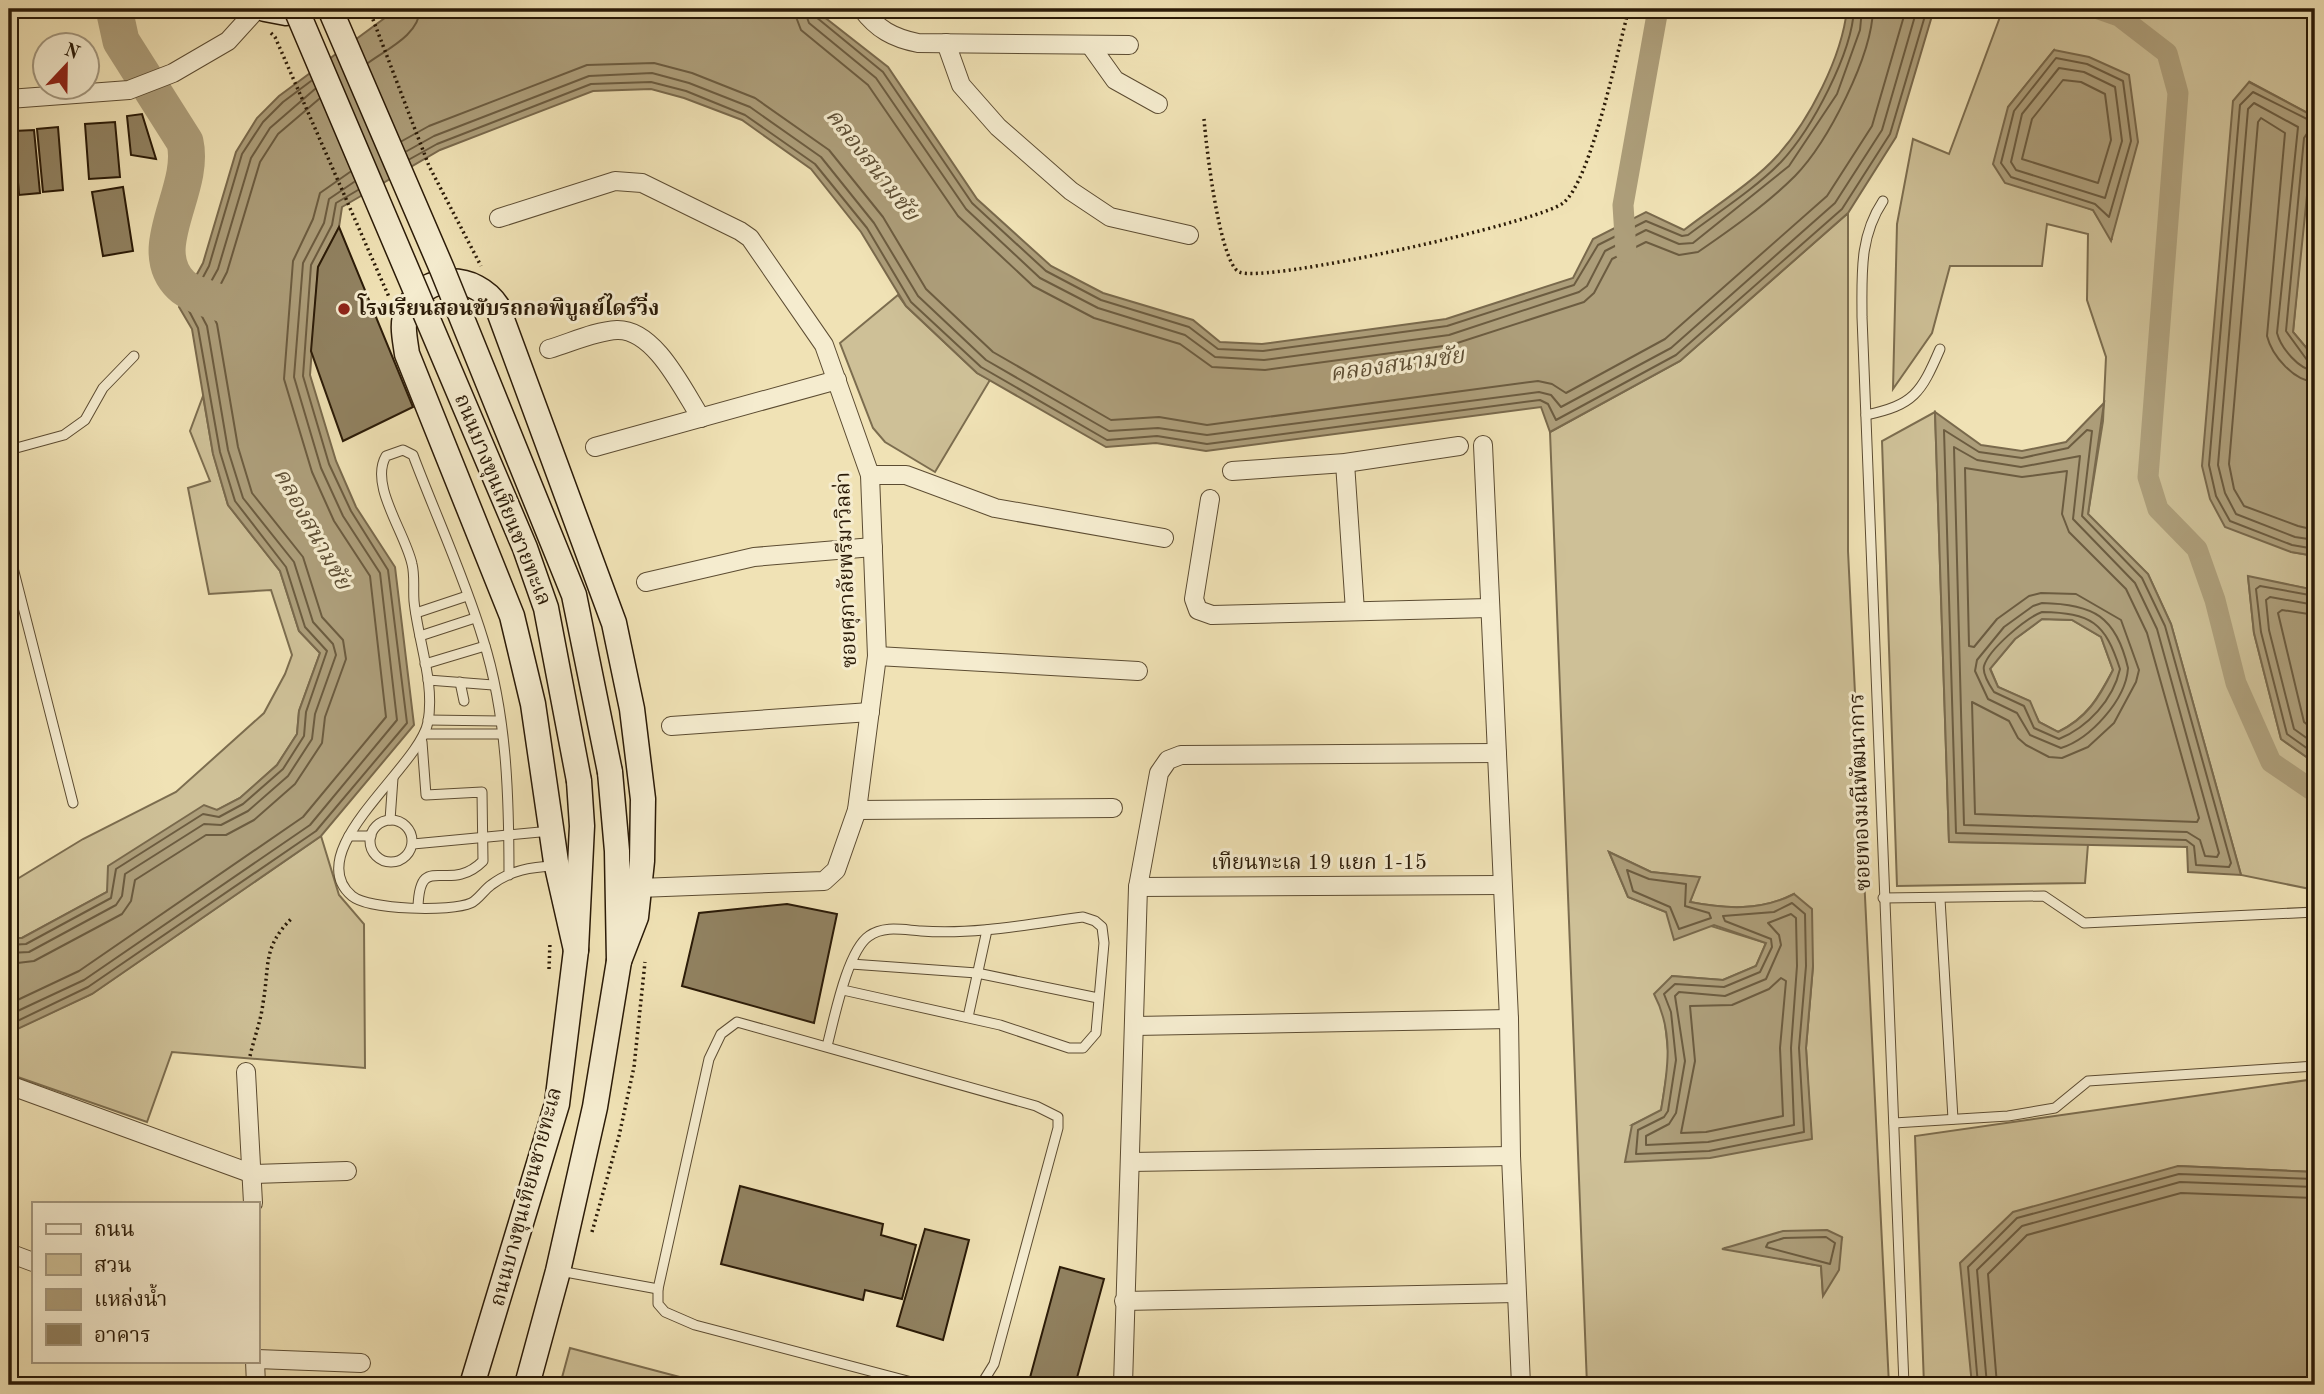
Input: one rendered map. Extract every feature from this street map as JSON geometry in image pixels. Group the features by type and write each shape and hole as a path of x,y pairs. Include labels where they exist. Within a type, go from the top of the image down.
{"main road":[{"path":"265,9 286,13 296,9"},
{"name":"ถนนบางขุนเทียนชายทะเล","path":"296,9 526,548 546,608 579,781 582,826 576,950 557,1104 472,1385"},
{"name":"ถนนบางขุนเทียนชายทะเล","path":"331,9 453,295 574,595 610,772 617,851 619,961 594,1108 558,1271 527,1385"},
{"path":"576,950 551,831 533,704 512,616 407,354 403,328 407,311 429,287 444,281 458,281 488,292 498,306 614,624 632,709 643,799 636,917 619,961"}],"street":[{"path":"9,99 129,90 173,73 228,41 257,9"},
{"path":"862,9 871,22 895,38 918,43 1129,45"},
{"path":"946,43 961,85 998,127 1071,191 1110,217 1189,234"},
{"path":"1090,45 1115,80 1158,104"},
{"name":"ซอยศุภาลัยพรีมาวิลล่า","path":"499,218 614,181 642,183 750,238 824,345 870,475 877,656 857,810 836,870 824,881 639,888"},
{"path":"549,349 610,331 638,335 648,341 660,356 701,418"},
{"path":"595,447 837,380"},
{"path":"1483,445 1509,1019 1511,1156 1521,1385"},
{"path":"1232,471 1345,463 1459,446"},
{"path":"1345,463 1355,611"},
{"path":"870,475 906,475 995,508 1164,538"},
{"path":"1209,499 1194,599 1198,610 1212,615 1489,608"},
{"path":"646,582 754,557 873,547"},
{"path":"877,656 1138,671"},
{"path":"671,726 870,712"},
{"path":"1123,1385 1138,887 1158,773 1168,760 1181,755 1497,753"},
{"path":"857,810 1113,808"},
{"name":"เทียนทะเล 19 แยก 1-15","path":"1138,887 1501,885"},
{"path":"1135,1026 1509,1019"},
{"path":"246,1072 253,1202"},
{"path":"9,1085 253,1174 347,1171"},
{"path":"1130,1162 1511,1156"},
{"path":"9,1253 32,1262"},
{"path":"1124,1301 1516,1293"},
{"path":"259,1360 361,1363"},
{"path":"256,1362 256,1385"}],"lane":[{"name":"ซอยทองมณีพัฒนาการ","path":"1883,201 1872,219 1861,258 1883,898 1904,1385"},
{"path":"1866,415 1895,409 1912,399 1922,388 1940,349"},
{"path":"9,450 64,435 85,420 103,388 134,356"},
{"path":"418,907 422,879 430,876 460,877 472,872 483,861 484,838 482,792 426,795 423,738 428,720 428,680 416,613 412,565 383,491 379,467 386,456 403,450 413,455 485,646 502,734 509,802 509,875"},
{"path":"9,552 73,803"},
{"path":"416,613 467,596"},
{"path":"420,636 475,618"},
{"path":"425,664 485,646"},
{"path":"428,680 493,685"},
{"path":"460,682 464,701"},
{"path":"428,720 500,721"},
{"path":"423,738 502,734"},
{"path":"423,738 342,848 339,867 342,883 351,895 365,905 418,907 472,903 492,884 526,867 557,865"},
{"path":"390,820 393,778"},
{"path":"370,836 378,825 390,820 404,824 410,830 413,844"},
{"path":"370,836 375,855 387,862 400,861 413,844 551,831"},
{"path":"349,836 370,836"},
{"path":"1883,898 2044,896 2084,922 2315,912"},
{"path":"1940,899 1953,1119"},
{"path":"827,1046 843,990 851,964 868,936 887,929 933,932 987,930 1083,917 1096,921 1102,927 1104,943 1096,1033 1083,1048 1069,1048 968,1017 843,990"},
{"path":"968,1017 987,930"},
{"path":"851,964 977,974 1098,998"},
{"path":"923,1385 695,1325 664,1312 658,1304 657,1289 709,1059 720,1034 737,1022 1036,1106 1058,1117 1058,1128 994,1364 981,1385"},
{"path":"1894,1123 2008,1116 2054,1108 2088,1081 2315,1066"},
{"path":"558,1271 657,1289"}],"path":[{"path":"369,9 429,166"},
{"path":"1204,119 1206,148 1223,241 1230,263 1240,272 1259,274 1325,267 1501,227 1564,203 1574,188 1592,142 1629,9"},
{"path":"275,37 349,212 392,305"},
{"path":"246,1072 263,1004 268,957 274,936 292,918"}],"green space":[{"path":"2003,9 2315,9 2315,117 2250,82 2291,552 2315,556 2315,590 2248,577 2254,633 2281,739 2315,763 2315,890 2241,875 2171,624 2148,574 2088,514 2103,421 2106,357 2087,300 2088,234 2047,224 2042,266 1950,266 1932,333 1893,389 1897,224 1913,139 1949,154","holes":["2054,50 2112,240 2093,210 2055,196 2008,107"]},
{"path":"2311,137 2315,139 2315,391 2314,357 2293,332"},
{"path":"1848,213 1848,551 1889,1385 1587,1385 1550,432 1680,361","holes":["1609,852 1651,872 1699,877 1690,902 1743,907 1781,900 1794,894 1813,966 1806,1048 1811,1139 1765,1146 1632,1125 1661,1111 1669,1060 1664,1013 1672,976 1723,980 1756,966 1766,943 1666,912 1628,897","1842,1238 1823,1295 1821,1266 1724,1248"]},
{"path":"898,295 906,306 977,373 990,380 935,472 885,442 873,428 840,343"},
{"path":"203,396 213,453 228,505 280,571 299,631 320,653 299,711 297,734 277,765 240,798 217,810 107,892 22,938 9,938 9,884 83,839 176,792 264,713 292,655 271,590 209,594 188,488 210,481 190,431"},
{"path":"1935,412 1949,842 2088,844 2085,883 1897,886 1882,441"},
{"path":"2042,619 2072,620 2101,637 2113,670 2084,714 2058,732 2039,722 2029,701 1998,687 1990,668 2015,639"},
{"path":"321,836 339,895 364,924 365,1068 172,1052 147,1122 9,1074 9,1051 16,1029 92,994"},
{"path":"2315,1079 2315,1172 2178,1166 1970,1381 1972,1385 1924,1385 1915,1136"},
{"path":"570,1348 710,1385 560,1385"}],"water":[{"name":"คลองสนามชัย","path":"397,9 814,9 888,67 977,199 1051,266 1103,293 1193,320 1220,342 1262,344 1446,319 1573,278 1593,239 1646,212 1684,230 1757,175 1789,142 1812,107 1831,67 1844,28 1847,9 1934,9 1896,137 1848,213 1680,361 1550,432 1541,407 1206,451 1156,443 1106,447 977,373 906,306 861,232 811,169 742,120 684,98 651,89 593,91 440,150 342,207 339,227 318,267 310,375 336,461 356,507 395,567 414,725 321,836 92,994 9,1033 9,938 22,938 107,892 108,866 204,805 217,810 240,798 277,765 297,734 299,711 320,653 299,631 280,571 228,505 213,454 192,329 179,307 203,263 236,152 257,118 279,96"},
{"path":"2054,50 2089,57 2129,75 2138,142 2111,241 2093,210 2005,183 1993,164 2008,107"},
{"path":"2249,82 2315,117 2293,332 2314,357 2315,556 2291,552 2225,527 2210,499 2202,466 2233,101"},
{"path":"2104,403 2088,514 2148,574 2171,624 2241,875 2188,872 2187,847 1949,842 1935,412 1981,445 2022,451 2066,442","holes":["2042,619 2072,620 2101,637 2113,670 2103,690 2084,714 2058,732 2039,722 2030,701 1998,687 1990,669 2015,639"]},
{"path":"2248,576 2315,590 2315,763 2281,739 2254,633"},
{"path":"1609,852 1651,872 1700,877 1690,902 1717,906 1756,906 1782,900 1794,894 1812,909 1813,966 1806,1048 1812,1139 1710,1158 1625,1162 1632,1125 1661,1110 1668,1051 1665,1023 1654,994 1672,976 1723,980 1756,966 1766,943 1714,925 1674,940 1666,912 1628,897"},
{"path":"2178,1166 2315,1172 2315,1385 1972,1385 1960,1263 2013,1212"},
{"path":"1827,1230 1842,1237 1839,1270 1823,1296 1821,1266 1722,1249 1783,1231"}],"building":[{"path":"142,114 156,159 131,155 127,116"},
{"path":"115,122 120,177 89,179 85,124"},
{"path":"58,127 63,190 43,192 37,129"},
{"path":"34,130 40,193 19,195 14,131"},
{"path":"9,132 16,195 9,196"},
{"path":"123,187 133,251 103,256 92,192"},
{"name":"โรงเรียนสอนขับรถกอพิบูลย์ไดร์วิ่ง","path":"339,227 413,407 343,441 311,351 318,267"},
{"path":"787,904 837,914 814,1023 682,986 699,913"},
{"path":"740,1186 883,1224 881,1235 916,1245 902,1299 865,1290 863,1300 721,1264"},
{"path":"925,1229 969,1240 943,1340 897,1326"},
{"path":"1060,1267 1104,1279 1075,1385 1028,1385"}],"waterway":[{"path":"114,9 121,41 185,142 184,179 168,236 167,254 171,270 186,289 235,308"},
{"path":"1626,252 1623,205 1658,9"},
{"path":"2099,9 2119,16 2167,53 2178,93 2148,477 2158,509 2197,549 2215,600 2236,683 2271,762 2315,792"}],"place":[{"name":"โรงเรียนสอนขับรถกอพิบูลย์ไดร์วิ่ง","path":"344,309"}]}
